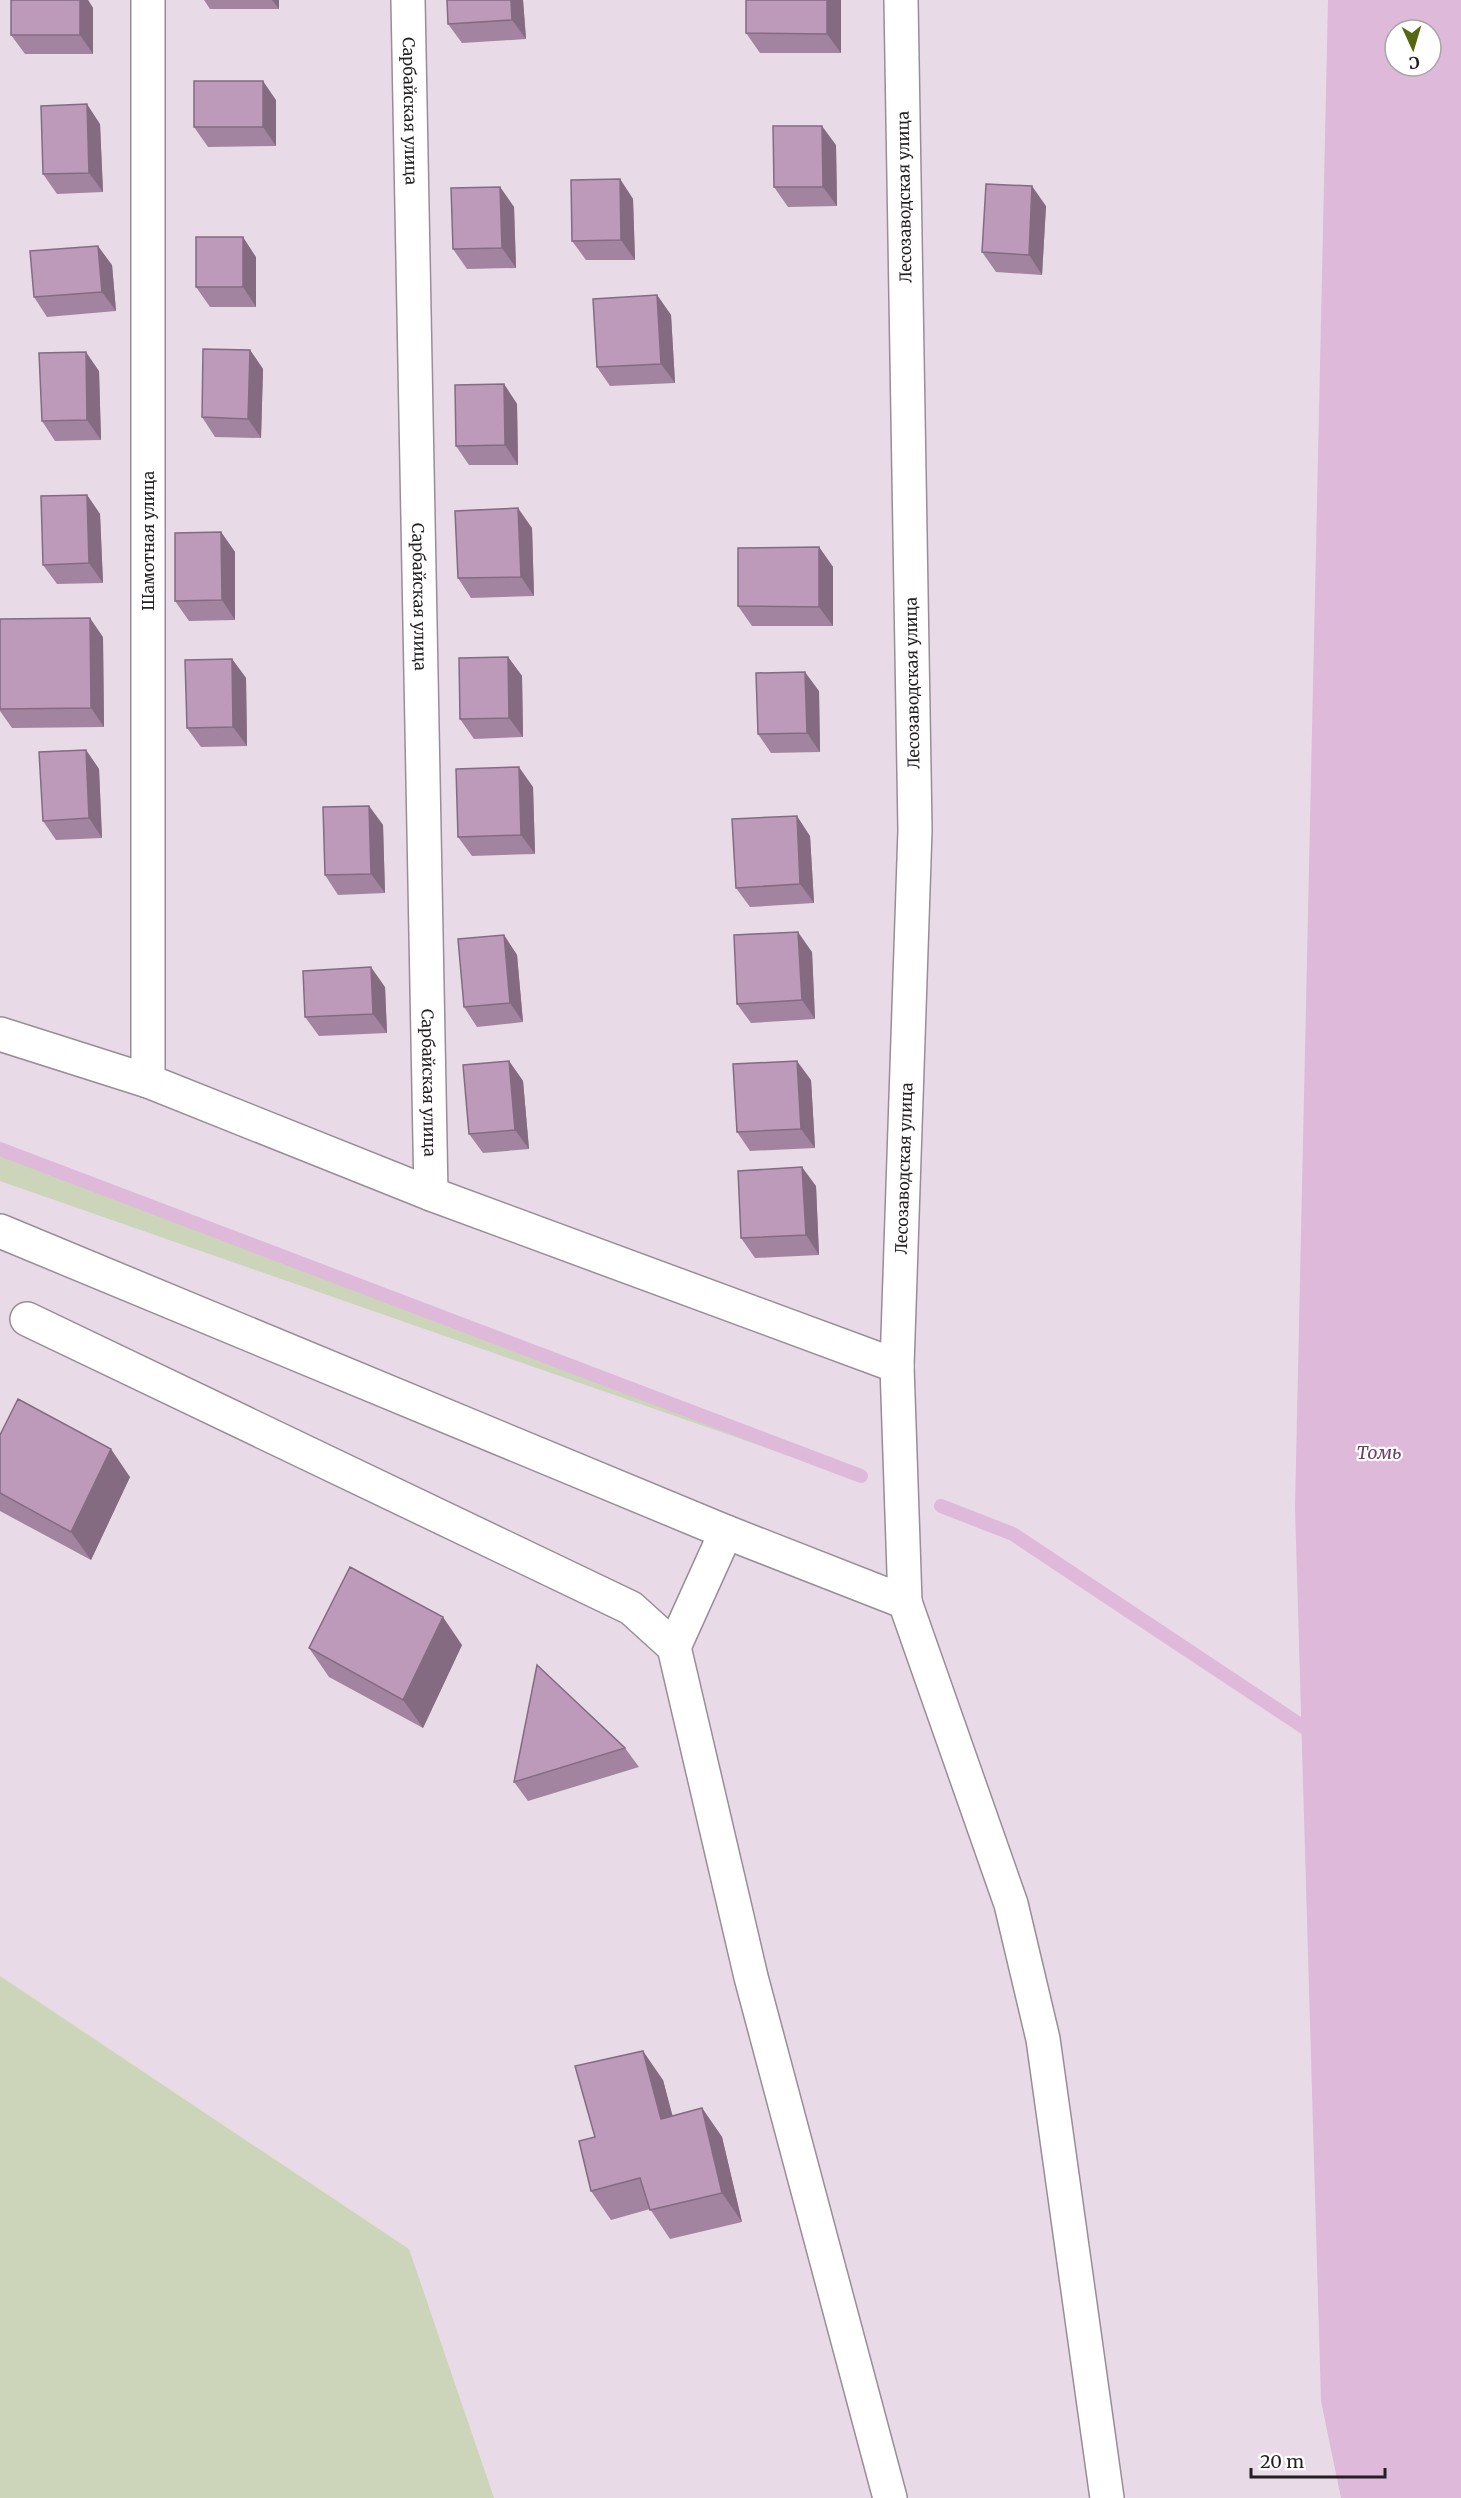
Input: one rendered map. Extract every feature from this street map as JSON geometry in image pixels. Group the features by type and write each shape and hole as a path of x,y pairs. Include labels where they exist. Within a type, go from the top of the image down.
{"street":[{"name":"Шамотная улица","path":"148,0 148,1081"},
{"name":"Сарбайская улица","path":"408,0 431,1194"},
{"name":"Лесозаводская улица","path":"901,0 915,830 897,1366 904,1602 1011,1904 1043,2039 1107,2498"},
{"path":"0,1034 148,1081 431,1194 897,1366"},
{"path":"0,1231 726,1532 904,1602"},
{"path":"27,1319 631,1608 674,1647 751,1977 890,2498"},
{"path":"674,1647 726,1532"}],"green space":[{"path":"0,1148 53,1162 847,1476 0,1181"},
{"path":"0,1976 409,2249 494,2498 0,2498"}],"water":[{"name":"Томь","path":"1328,0 1461,0 1461,2498 1341,2498 1321,2401 1295,1507"}],"building":[{"path":"11,0 80,0 80,35 11,35"},
{"path":"447,0 511,0 512,20 448,24"},
{"path":"746,0 827,0 827,34 746,33"},
{"path":"194,81 263,81 263,127 194,127"},
{"path":"87,104 89,173 43,174 41,106"},
{"path":"773,126 822,126 823,187 774,187"},
{"path":"620,179 621,240 572,241 571,180"},
{"path":"986,184 1032,186 1029,255 982,252"},
{"path":"500,187 502,248 453,249 451,188"},
{"path":"196,237 243,237 243,287 196,287"},
{"path":"98,246 102,292 34,297 30,251"},
{"path":"657,295 661,364 597,367 593,299"},
{"path":"203,349 250,350 248,419 202,417"},
{"path":"86,352 87,420 42,421 39,353"},
{"path":"504,384 505,445 456,446 455,385"},
{"path":"87,495 89,563 43,565 41,496"},
{"path":"518,508 521,577 458,578 455,511"},
{"path":"221,532 222,600 175,601 175,533"},
{"path":"819,547 819,607 738,606 738,548"},
{"path":"90,618 91,708 0,709 0,619"},
{"path":"508,657 509,718 460,719 459,658"},
{"path":"232,659 233,727 187,728 185,660"},
{"path":"805,672 807,733 758,734 756,673"},
{"path":"86,750 89,818 43,821 39,752"},
{"path":"519,767 521,835 458,837 456,769"},
{"path":"369,806 371,874 325,875 323,807"},
{"path":"797,816 800,884 736,888 732,819"},
{"path":"798,932 802,1000 737,1004 734,935"},
{"path":"504,935 510,1003 464,1007 458,939"},
{"path":"371,967 373,1014 305,1017 303,971"},
{"path":"509,1061 515,1130 469,1134 463,1065"},
{"path":"797,1061 801,1129 737,1132 733,1064"},
{"path":"802,1167 806,1235 741,1238 738,1171"},
{"path":"18,1399 111,1449 71,1532 0,1493 0,1435"},
{"path":"350,1567 443,1617 403,1700 309,1648"},
{"path":"537,1665 625,1748 514,1782"},
{"path":"643,2051 661,2119 702,2108 722,2193 650,2210 640,2178 591,2191 579,2141 595,2137 575,2066"}],"waterway":[{"path":"0,1149 861,1476"},
{"path":"941,1506 1013,1534 1317,1736"}]}
